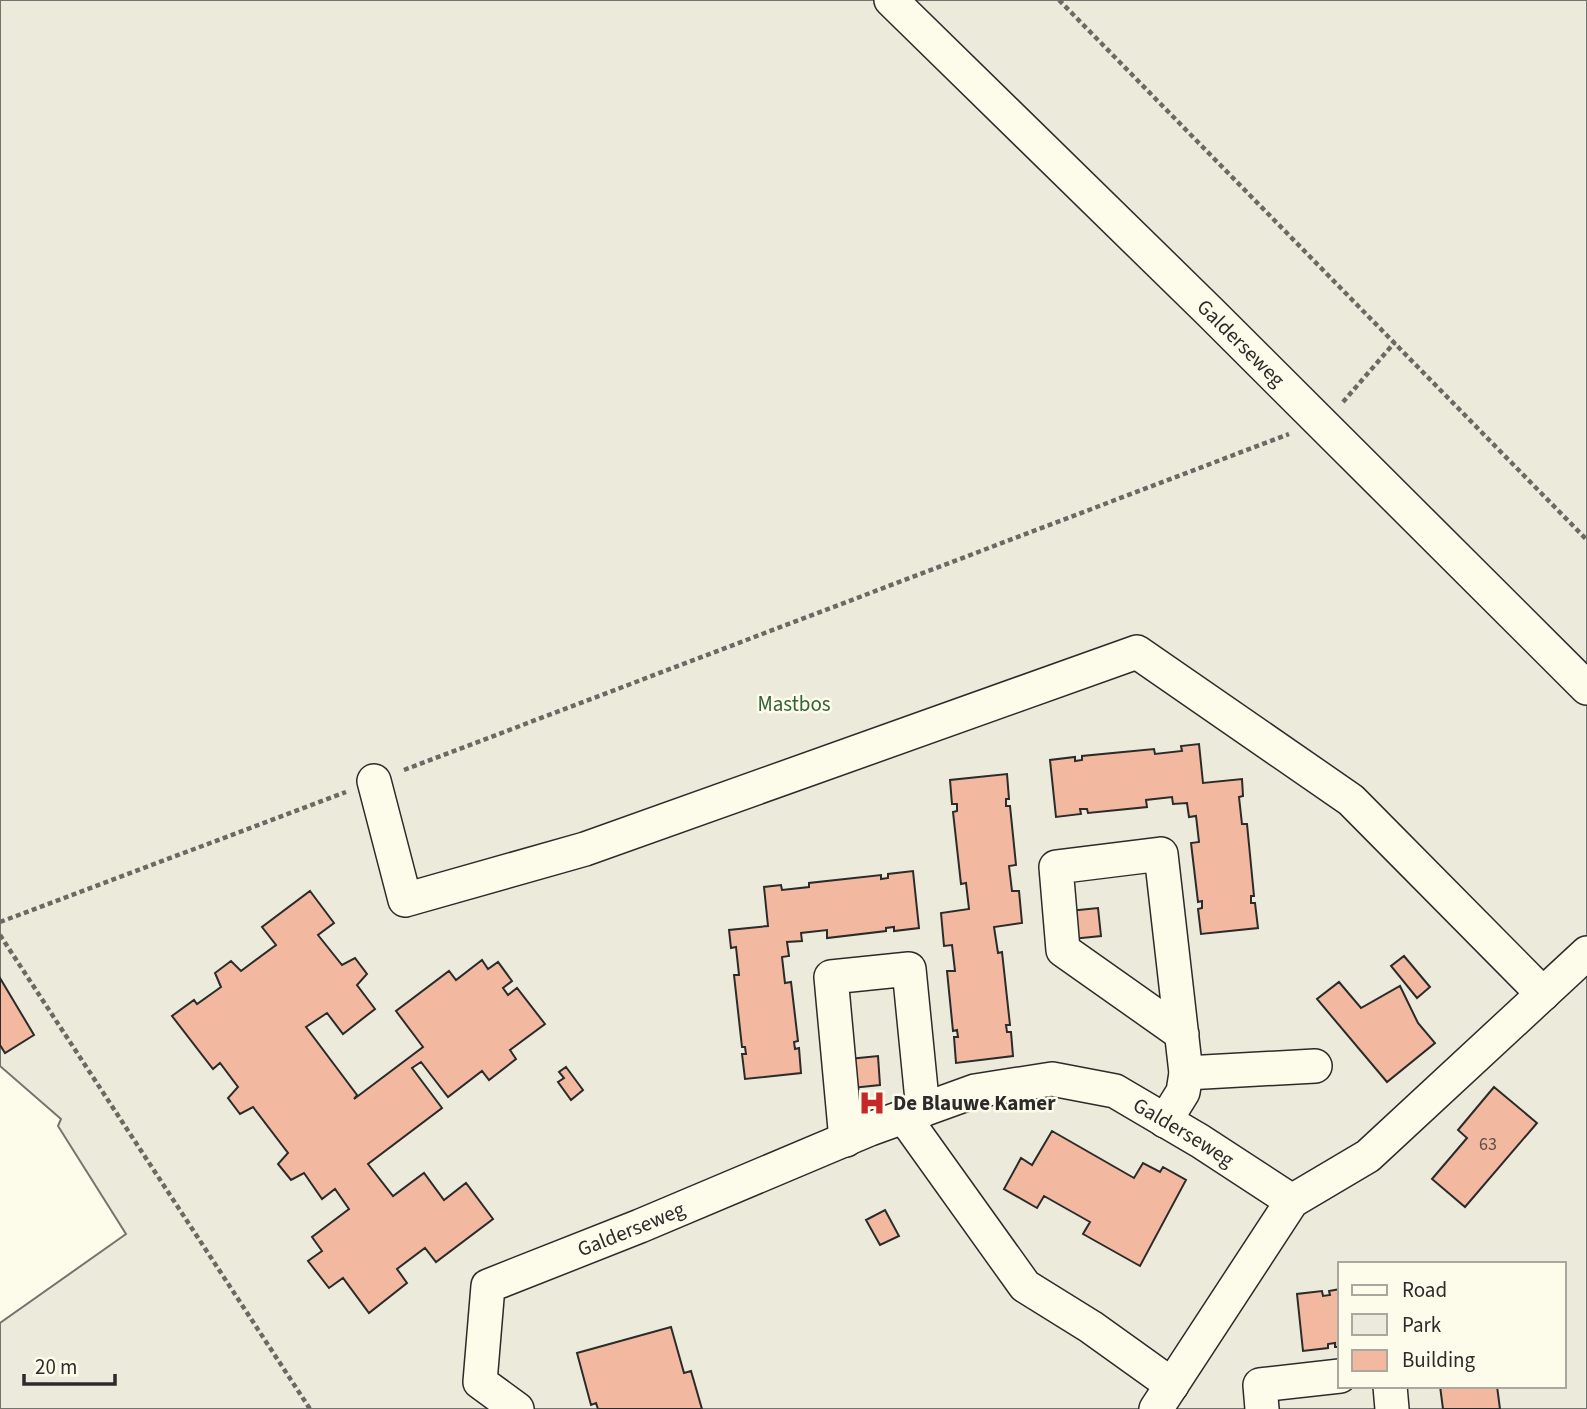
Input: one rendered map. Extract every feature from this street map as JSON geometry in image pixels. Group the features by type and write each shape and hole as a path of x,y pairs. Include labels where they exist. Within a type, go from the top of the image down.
{"street":[{"name":"Galderseweg","path":"891,0 1211,313 1332,412 1587,688"},
{"path":"374,781 405,900 585,849 1137,652 1351,800 1543,995"},
{"path":"1166,1121 1183,1092 1186,1073 1182,1034 1161,854 1056,867 1063,950 1182,1034"},
{"path":"846,1140 831,977 909,969 913,1114 1025,1286 1091,1327 1164,1397 1293,1201 1368,1156 1587,953"},
{"path":"1186,1073 1315,1066"},
{"name":"Galderseweg","path":"517,1409 480,1382 488,1286 846,1140 975,1091 1052,1079 1115,1091 1293,1201"},
{"path":"1262,1409 1260,1385 1338,1376"},
{"path":"1390,1388 1392,1409"}],"path":[{"path":"1059,0 1587,540"},
{"path":"0,922 1332,412 1395,342"},
{"path":"0,935 310,1409"}],"green space":[{"name":"Mastbos","path":"0,0 1587,0 1587,1409 0,1409 0,1323 126,1234 58,1126 61,1119 0,1066"}],"building":[{"path":"1199,744 1203,783 1242,779 1243,796 1239,797 1242,824 1247,824 1254,896 1251,896 1251,903 1255,903 1258,928 1201,934 1198,909 1202,908 1202,901 1198,902 1191,843 1199,842 1196,816 1189,817 1187,803 1173,804 1172,797 1146,800 1147,807 1088,813 1087,809 1080,809 1081,814 1056,817 1050,760 1075,757 1075,761 1082,760 1082,756 1154,749 1155,754 1182,751 1181,746"},
{"path":"1007,774 1009,799 1006,799 1006,806 1010,806 1016,865 1009,866 1012,891 1019,891 1022,923 994,927 998,953 1002,952 1010,1025 1006,1025 1007,1032 1011,1032 1013,1056 956,1063 954,1037 958,1037 957,1030 953,1031 947,971 955,971 952,945 944,946 941,913 969,909 966,883 961,884 953,812 957,811 957,804 952,804 950,780"},
{"path":"913,871 919,928 894,931 894,927 886,928 886,931 827,938 827,930 801,933 802,941 787,942 789,956 782,957 785,983 791,982 798,1041 794,1042 795,1049 799,1048 801,1073 745,1079 742,1054 746,1054 745,1047 742,1047 734,975 739,975 736,947 731,948 729,930 768,926 764,887 781,885 782,890 809,887 809,883 881,875 881,879 888,878 888,874"},
{"path":"310,891 334,923 318,935 342,965 355,958 367,974 357,985 375,1009 343,1034 327,1013 306,1027 357,1095 354,1099 423,1047 396,1011 449,971 456,980 482,960 488,969 498,962 512,981 503,988 508,995 517,988 545,1024 510,1050 516,1059 489,1080 482,1071 448,1097 421,1062 412,1068 442,1108 368,1164 393,1196 424,1173 444,1200 466,1183 493,1219 436,1262 425,1248 397,1269 407,1283 369,1313 343,1278 329,1288 308,1261 322,1251 312,1237 349,1209 335,1189 322,1199 304,1173 291,1180 278,1164 288,1153 253,1107 240,1114 228,1098 238,1087 220,1063 213,1069 172,1016 194,1000 197,1004 221,987 215,973 231,961 241,971 276,945 262,927"},
{"path":"1098,908 1101,936 1072,939 1069,911"},
{"path":"1404,956 1430,987 1417,998 1391,966"},
{"path":"0,978 34,1035 5,1053 0,1045"},
{"path":"1339,982 1361,1008 1400,986 1418,1023 1435,1043 1387,1082 1317,999"},
{"path":"878,1056 880,1085 852,1088 849,1059"},
{"path":"566,1067 583,1090 571,1100 558,1082 564,1078 559,1072"},
{"path":"1494,1087 1537,1123 1465,1207 1432,1179 1467,1138 1458,1130"},
{"path":"1052,1131 1134,1178 1143,1163 1160,1172 1163,1167 1186,1180 1140,1266 1083,1234 1090,1222 1044,1196 1037,1208 1004,1189 1021,1158 1032,1165"},
{"path":"885,1210 899,1236 880,1245 866,1220"},
{"path":"1338,1289 1338,1347 1335,1347 1335,1343 1328,1344 1328,1348 1303,1351 1297,1294 1322,1291 1323,1296 1330,1295 1329,1291"},
{"path":"671,1327 684,1373 691,1371 702,1409 598,1409 596,1403 591,1405 577,1353"},
{"path":"1440,1388 1497,1388 1500,1409 1443,1409"}],"place":[{"name":"De Blauwe Kamer","path":"872,1103"}]}
